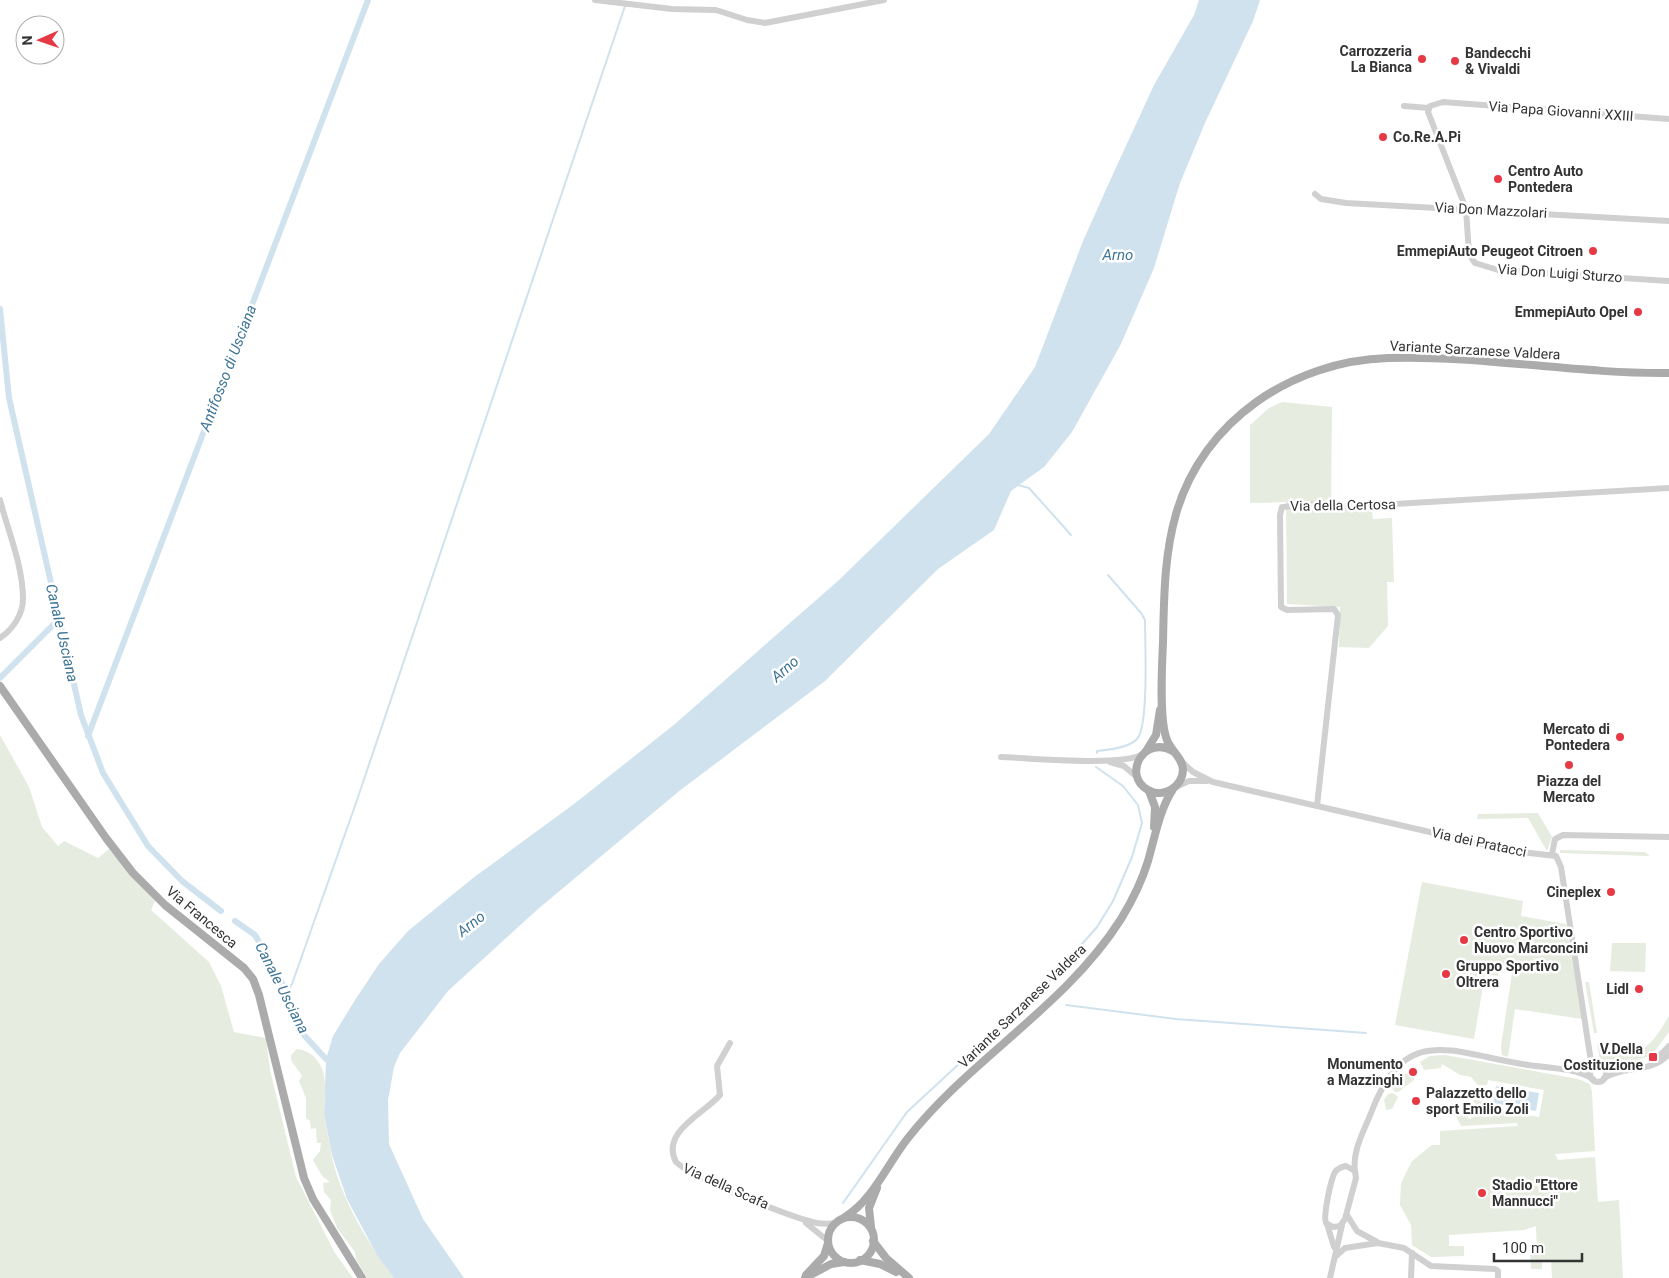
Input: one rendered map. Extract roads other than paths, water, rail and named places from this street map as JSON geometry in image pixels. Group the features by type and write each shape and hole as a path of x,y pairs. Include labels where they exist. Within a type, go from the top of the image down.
{"main road":[{"name":"Variante Sarzanese Valdera","path":"1144,753 1153,742 1157,732 1162,689 1166,568 1178,506 1195,469 1213,443 1239,415 1267,394 1292,380 1320,369 1349,362 1386,358 1448,360 1669,375"},
{"name":"Via Francesca","path":"0,686 106,838 133,873 165,905 244,968 253,979 259,995 304,1178 313,1199 362,1278"},
{"name":"Variante Sarzanese Valdera","path":"1162,689 1165,736 1177,755"},
{"path":"1160,747 1177,755 1182,766 1182,776 1174,788 1160,793 1149,791 1138,779 1137,766 1144,753 1160,747"},
{"name":"Variante Sarzanese Valdera","path":"845,1217 859,1207 908,1137 932,1111 1069,982 1101,945 1120,920 1134,894 1144,871 1166,801 1174,788"},
{"name":"Variante Sarzanese Valdera","path":"1149,791 1155,807 1154,840"},
{"name":"Variante Sarzanese Valdera","path":"872,1232 870,1208 883,1175"},
{"path":"804,1278 824,1256 831,1229 845,1217 855,1217 864,1221 872,1232 874,1242 886,1258 909,1278"},
{"path":"828,1242 834,1255 847,1262"},
{"path":"860,1260 870,1253 874,1242"},
{"path":"804,1278 831,1264 860,1260 880,1264 909,1278"}],"street":[{"path":"595,0 610,3 716,10 747,20 765,23 884,0"},
{"name":"Via Papa Giovanni XXIII","path":"1404,106 1429,108 1437,102 1669,119"},
{"path":"1429,108 1430,120 1466,209"},
{"name":"Via Don Mazzolari","path":"1315,194 1321,200 1346,203 1669,221"},
{"name":"Via Don Luigi Sturzo","path":"1466,209 1470,258 1475,263 1486,268 1669,281"},
{"name":"Via della Certosa","path":"1317,806 1338,615 1334,609 1287,610 1280,607 1280,515 1282,507 1317,504 1331,507 1378,505 1669,488"},
{"path":"0,500 17,563 23,600 18,618 10,630 0,638"},
{"path":"1001,757 1127,760 1144,753"},
{"name":"Via dei Pratacci","path":"1177,755 1193,772 1213,782"},
{"path":"1102,760 1124,766 1138,779"},
{"name":"Via dei Pratacci","path":"1174,788 1189,781 1213,782 1512,851 1552,854"},
{"path":"1596,1068 1590,1047 1561,865 1558,858 1552,854 1554,840 1561,835 1669,837"},
{"name":"Via della Scafa","path":"730,1043 717,1066 720,1095 682,1128 675,1146 674,1159 679,1165 693,1173 798,1218"},
{"path":"1648,1067 1669,1046"},
{"path":"1335,1255 1324,1214 1334,1175 1347,1163 1357,1148 1384,1082 1404,1062 1423,1052 1446,1048 1506,1062 1569,1072 1599,1081 1621,1071 1658,1064 1669,1054"},
{"path":"1596,1068 1606,1072 1604,1078"},
{"path":"1593,1079 1590,1075 1596,1068"},
{"path":"1569,1072 1584,1072 1596,1068 1621,1071"},
{"path":"1332,1278 1342,1224 1347,1214 1356,1178 1354,1171 1357,1148"},
{"path":"1341,1167 1348,1167 1354,1171"},
{"path":"1347,1214 1357,1231 1378,1243"},
{"path":"798,1218 818,1223 836,1223"},
{"path":"798,1218 828,1242"},
{"path":"1327,1224 1336,1227 1342,1224"},
{"path":"1335,1255 1345,1248 1378,1243 1400,1246 1430,1265 1495,1269 1498,1271 1498,1277"},
{"path":"1411,1276 1412,1253"}],"water":[{"name":"Arno","path":"1199,0 1260,0 1253,21 1205,123 1180,183 1154,268 1121,344 1072,432 1044,467 1011,491 994,530 938,569 825,681 678,792 538,909 448,991 400,1053 394,1067 388,1100 389,1144 423,1219 464,1278 394,1278 377,1255 347,1199 332,1155 324,1115 326,1059 333,1036 355,1000 379,964 408,931 473,878 574,804 675,724 839,580 989,434 1035,367 1083,241 1154,85 1194,15"},
{"path":"1496,1086 1539,1093 1536,1111 1493,1103"}],"waterway":[{"name":"Antifosso di Usciana","path":"88,736 368,0"},
{"path":"287,992 292,984 356,803 625,6"},
{"name":"Canale Usciana","path":"0,309 9,398 81,715 103,773 148,846 182,881 221,911"},
{"path":"1018,485 1029,488 1071,535"},
{"path":"1097,753 1097,751 1124,746 1137,739 1141,731 1145,701 1145,620 1108,575"},
{"path":"0,678 58,620"},
{"path":"1045,986 1097,927 1113,901 1132,857 1142,823 1138,805 1123,786 1096,767"},
{"name":"Canale Usciana","path":"235,921 255,935 287,992 303,1034 326,1059 334,1060"},
{"path":"1066,1005 1176,1019 1366,1033"},
{"path":"843,1203 907,1112 1000,1026"}],"place":[{"name":"Carrozzeria La Bianca","path":"1422,59"},
{"name":"Bandecchi & Vivaldi","path":"1455,61"},
{"name":"Co.Re.A.Pi","path":"1383,137"},
{"name":"Centro Auto Pontedera","path":"1498,179"},
{"name":"EmmepiAuto Peugeot Citroen","path":"1593,251"},
{"name":"EmmepiAuto Opel","path":"1638,312"},
{"name":"Mercato di Pontedera","path":"1620,737"},
{"name":"Piazza del Mercato","path":"1569,765"},
{"name":"Cineplex","path":"1611,892"},
{"name":"Centro Sportivo Nuovo Marconcini","path":"1464,940"},
{"name":"Gruppo Sportivo Oltrera","path":"1446,974"},
{"name":"Lidl","path":"1639,989"},
{"name":"V.Della Costituzione","path":"1653,1057"},
{"name":"Monumento a Mazzinghi","path":"1413,1072"},
{"name":"Palazzetto dello sport Emilio Zoli","path":"1416,1101"},
{"name":"Stadio \"Ettore Mannucci\"","path":"1482,1193"}]}
